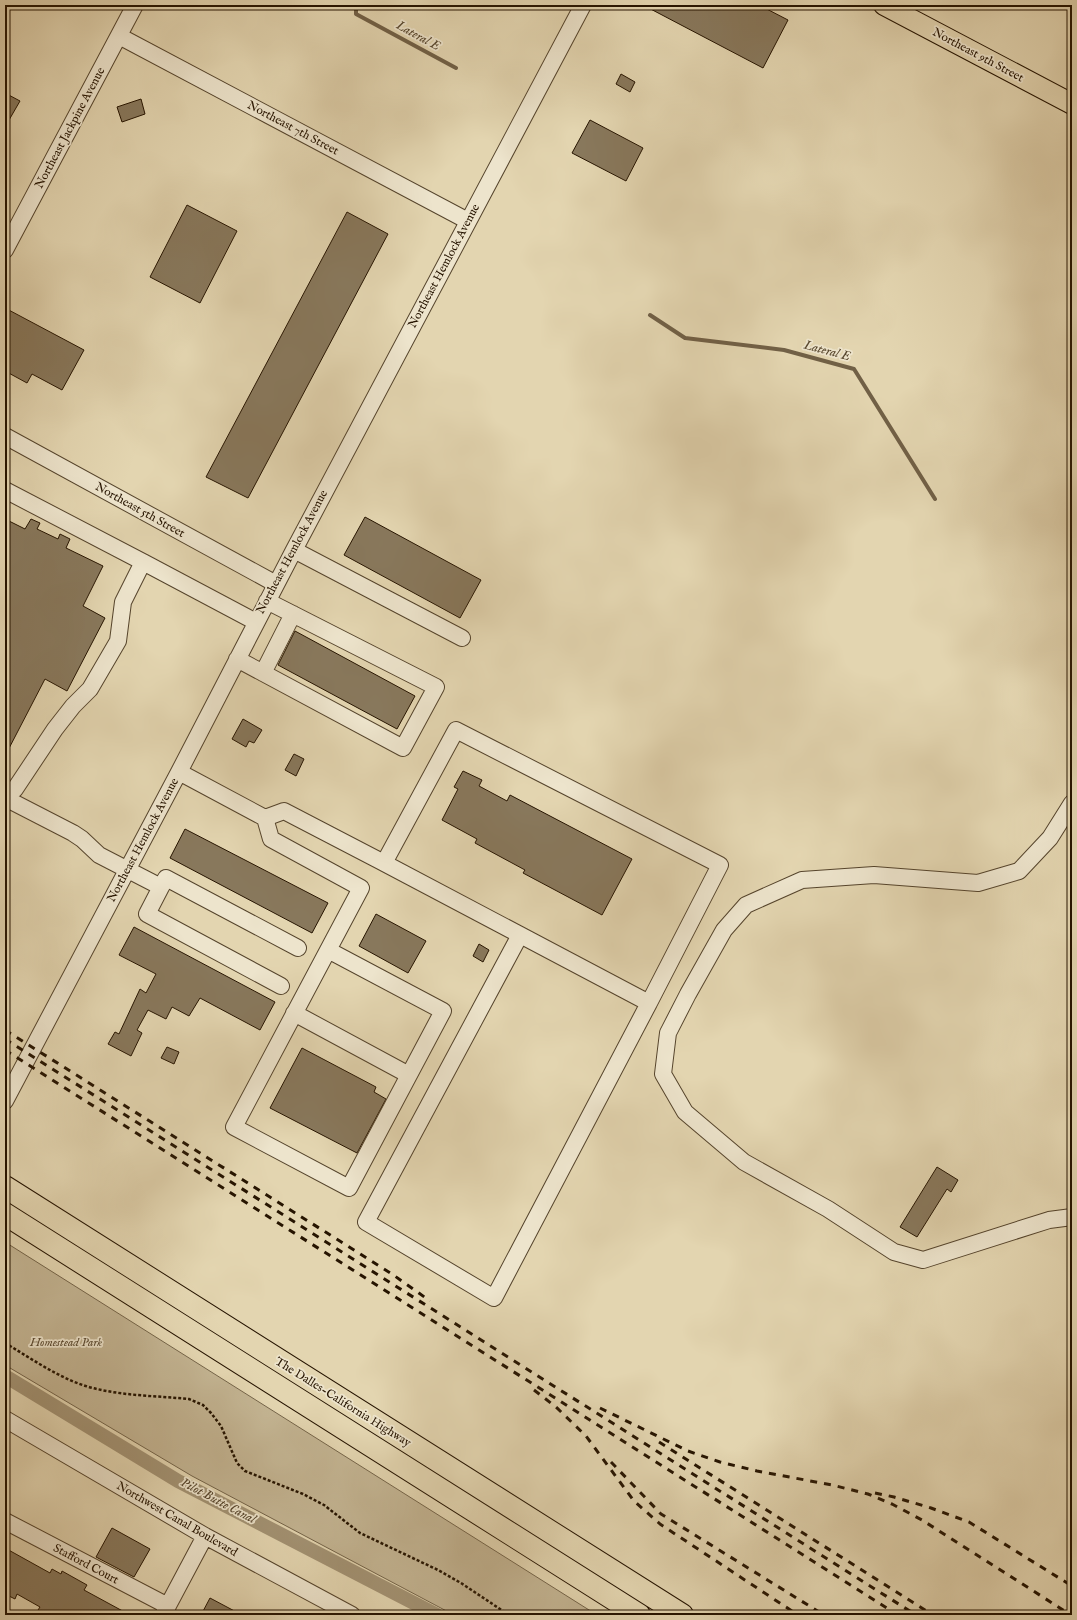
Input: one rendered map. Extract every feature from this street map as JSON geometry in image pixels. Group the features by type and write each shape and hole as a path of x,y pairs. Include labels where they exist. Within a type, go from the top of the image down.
{"highway":[{"path":"5,1171 10,1191"},
{"name":"The Dalles-California Highway","path":"10,1191 682,1615"},
{"name":"The Dalles-California Highway","path":"5,1214 639,1615"}],"main road":[{"name":"Northeast 9th Street","path":"884,5 1072,104"}],"street":[{"name":"Northeast Jackpine Avenue","path":"5,250 135,5"},
{"name":"Northeast Hemlock Avenue","path":"5,1101 179,772 267,601 583,5"},
{"name":"Northeast 7th Street","path":"119,36 468,221"},
{"name":"Northeast 5th Street","path":"5,436 276,584"},
{"path":"5,490 256,622"},
{"path":"294,550 462,638"},
{"path":"143,562 122,602 118,640 115,647 90,689 68,712 15,789 5,799 73,833 82,839 99,855 161,887"},
{"path":"237,659 404,748 436,687 267,601"},
{"path":"263,672 293,614"},
{"path":"384,863 456,730 720,866 494,1298 366,1222 520,935"},
{"path":"179,772 265,818 284,811 649,1003"},
{"path":"1072,803 1050,838 1019,871 978,883 874,875 802,880 746,905 724,930 668,1033 663,1074 685,1112 744,1162 828,1210 894,1252 923,1260 1048,1220 1072,1217"},
{"path":"265,818 270,839 361,888 294,1013 234,1127 349,1188 443,1011 328,950"},
{"path":"281,986 147,914 166,878 298,948"},
{"path":"294,1013 409,1075"},
{"name":"Northwest Canal Boulevard","path":"5,1419 205,1536 352,1615"},
{"name":"Stafford Court","path":"5,1521 165,1610"},
{"path":"165,1610 205,1536"}],"path":[{"path":"5,1343 43,1366 75,1382 97,1389 189,1399 202,1405 211,1413 221,1426 237,1463 245,1470 303,1494 324,1505 360,1533 438,1570 509,1615"}],"green space":[{"name":"Homestead Park","path":"5,1242 597,1615 454,1615 192,1476 5,1365"}],"building":[{"path":"643,5 759,5 788,20 763,68"},
{"path":"621,74 635,82 630,92 616,84"},
{"path":"5,93 20,101 5,127"},
{"path":"141,99 145,114 122,122 117,107"},
{"path":"590,120 643,148 626,181 572,153"},
{"path":"187,205 237,231 200,303 150,277"},
{"path":"347,212 388,234 248,498 206,477"},
{"path":"5,308 84,350 62,390 32,374 27,383 5,371 9,362 5,360"},
{"path":"365,517 481,580 460,618 344,555"},
{"path":"5,519 25,529 31,519 40,523 37,529 58,539 60,534 70,539 66,548 103,566 83,606 105,618 67,691 45,679 5,756"},
{"path":"295,631 415,696 397,729 278,665"},
{"path":"243,719 262,730 254,743 249,741 246,747 232,739"},
{"path":"294,754 304,759 296,776 285,770"},
{"path":"463,771 482,780 479,786 507,801 510,795 632,859 602,915 523,873 525,870 475,843 477,839 442,820 458,789 454,787"},
{"path":"185,829 328,903 312,933 170,858"},
{"path":"376,914 426,941 408,973 359,946"},
{"path":"134,927 275,1002 260,1030 200,998 189,1016 172,1007 166,1019 148,1010 137,1030 142,1033 131,1056 108,1044 115,1032 119,1034 140,989 146,993 156,974 119,955"},
{"path":"479,944 489,950 483,962 473,956"},
{"path":"167,1047 179,1052 174,1064 161,1058"},
{"path":"302,1048 376,1087 374,1092 386,1099 357,1153 270,1108"},
{"path":"937,1167 958,1180 951,1192 947,1189 917,1237 900,1227"},
{"path":"112,1528 150,1549 134,1577 96,1557"},
{"path":"5,1548 50,1573 52,1569 61,1574 62,1571 87,1585 84,1590 130,1615 46,1615 38,1610 40,1607 17,1594 15,1599 5,1594"},
{"path":"210,1598 242,1615 201,1615"}],"waterway":[{"name":"Lateral E","path":"356,5 356,14 456,68"},
{"name":"Lateral E","path":"650,315 685,338 784,350 854,369 935,499"},
{"name":"Pilot Butte Canal","path":"5,1376 178,1481 437,1615"}],"railway":[{"path":"5,1030 392,1274 430,1301"},
{"path":"5,1039 916,1615"},
{"path":"5,1050 898,1615"},
{"path":"534,1390 556,1407 586,1436 634,1501 660,1524 798,1615"},
{"path":"600,1408 688,1451 720,1462 757,1471 832,1485 868,1494 892,1504 922,1520 1071,1615"},
{"path":"659,1442 933,1615"},
{"path":"611,1462 661,1514 824,1615"},
{"path":"875,1493 931,1508 969,1522 1072,1586"}]}
